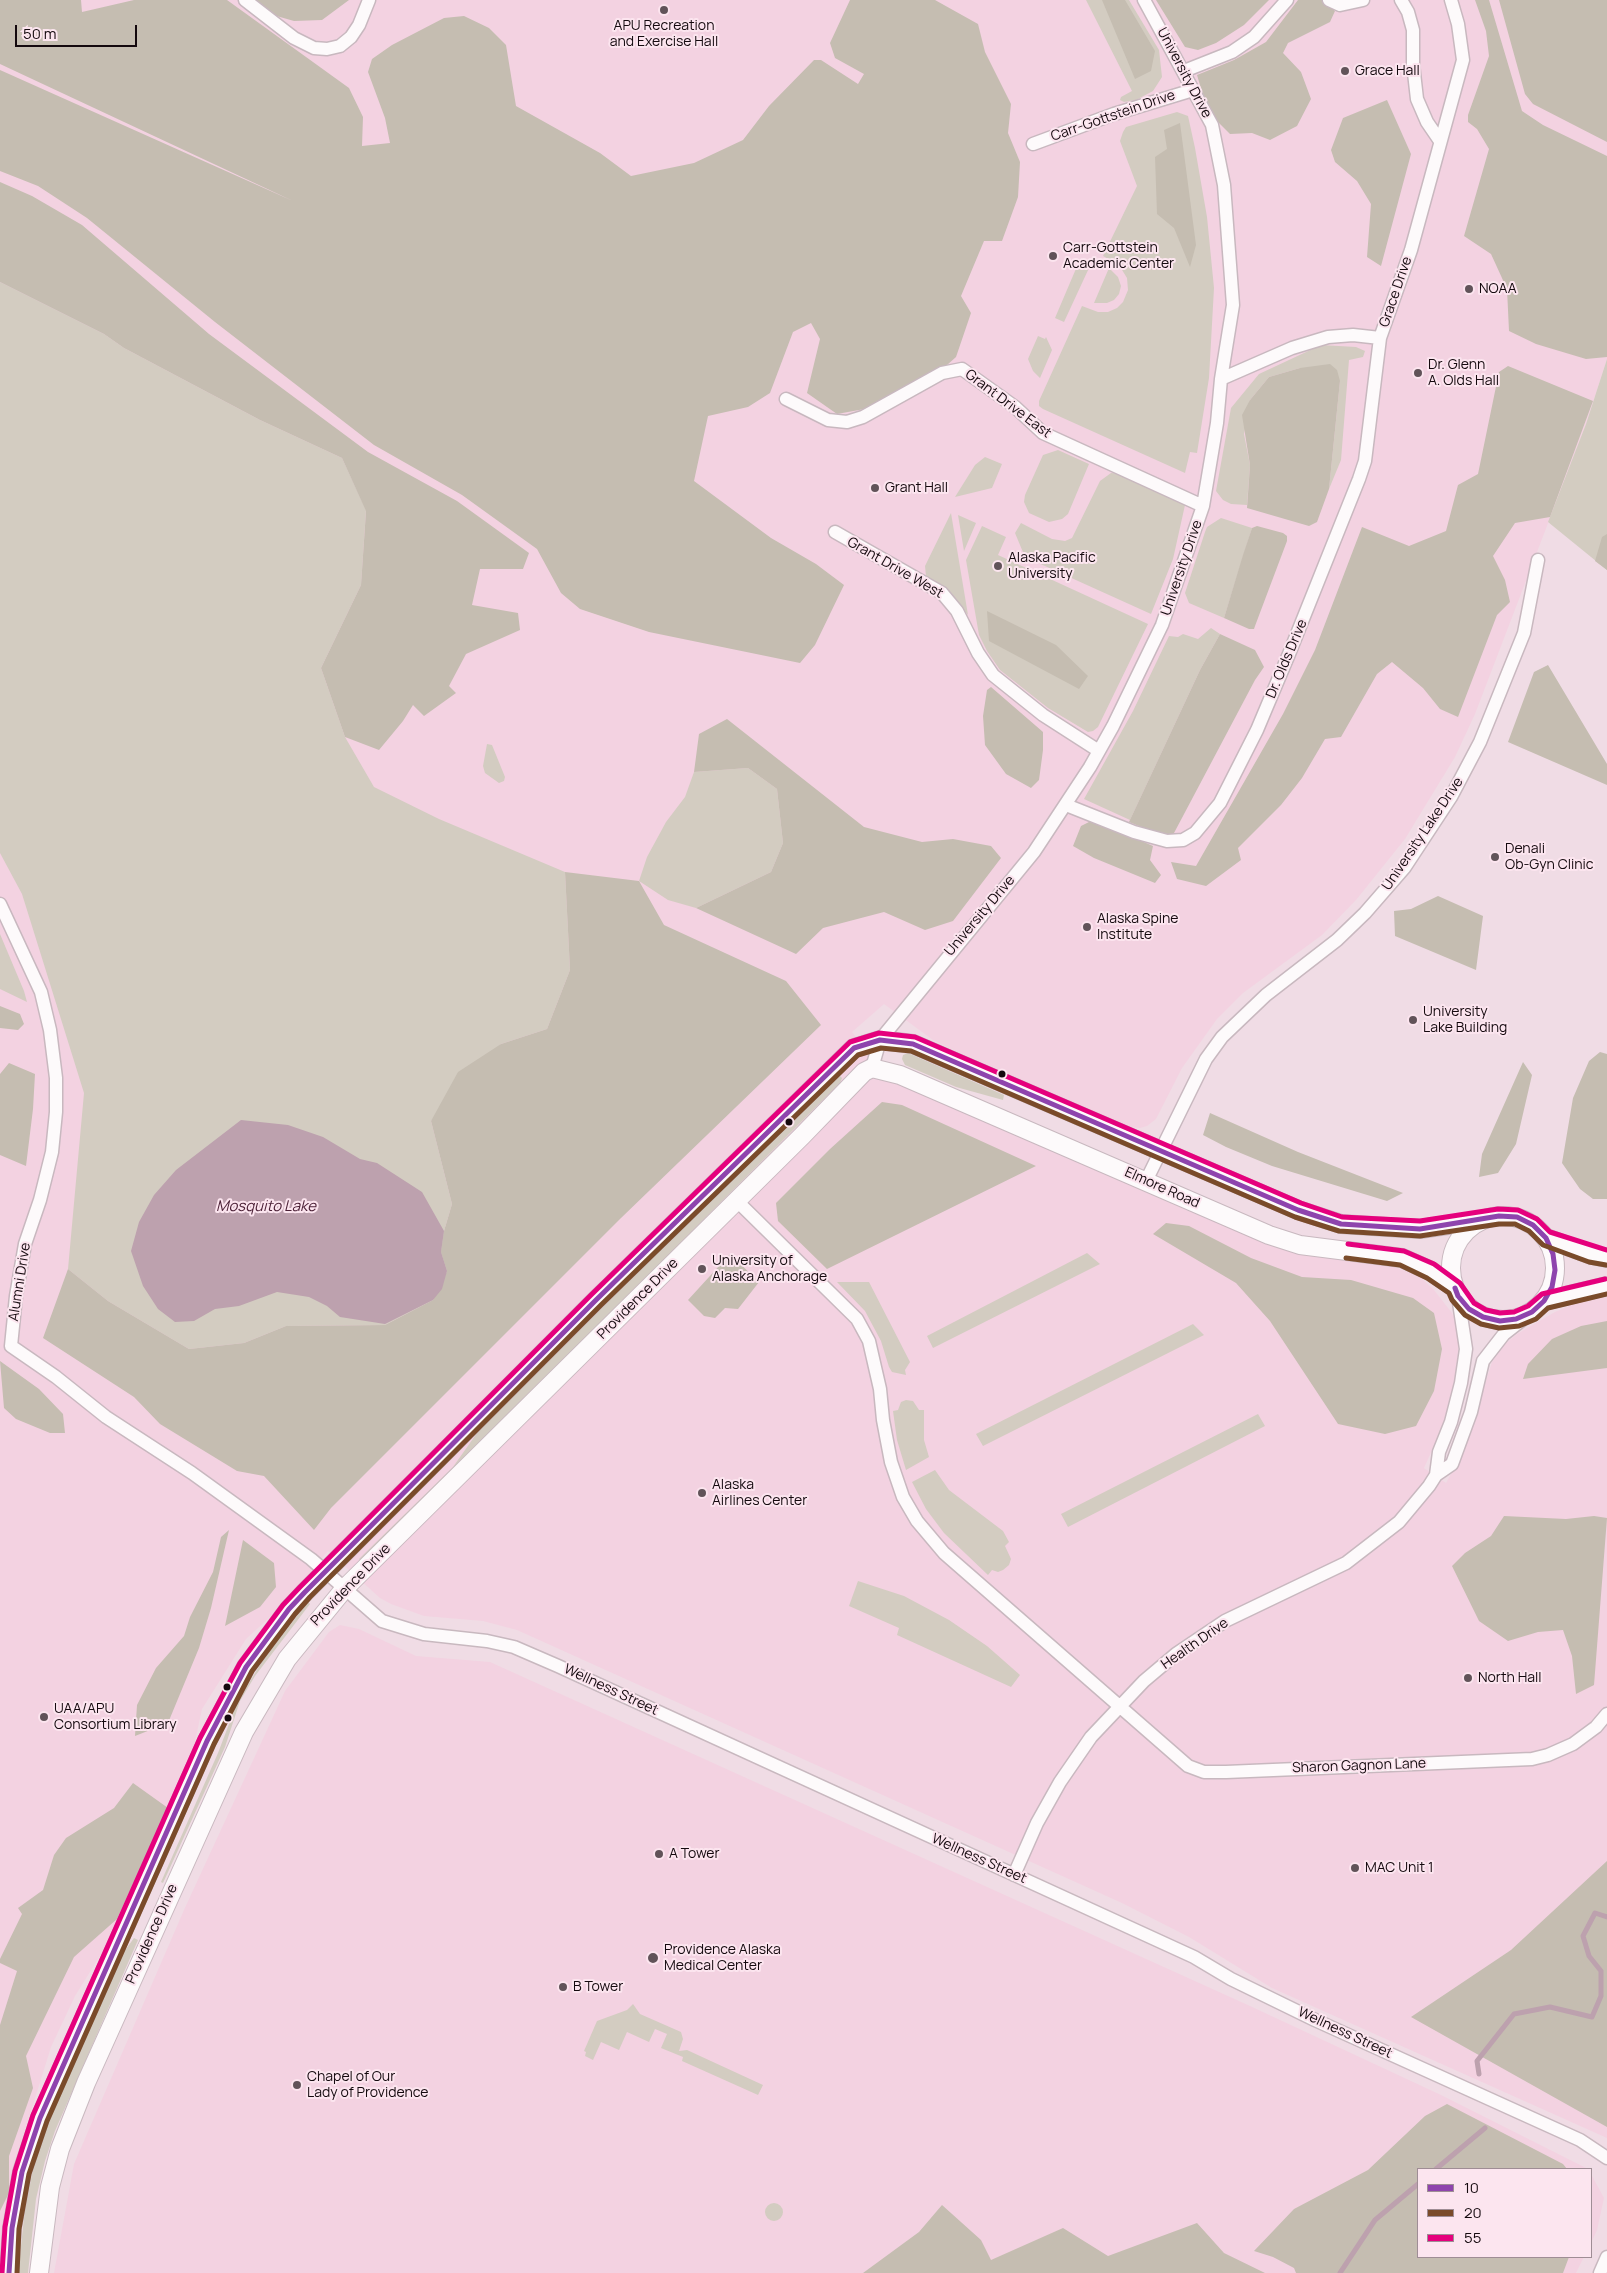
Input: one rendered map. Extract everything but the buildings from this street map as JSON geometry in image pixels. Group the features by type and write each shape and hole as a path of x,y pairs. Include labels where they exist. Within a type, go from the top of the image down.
{"main road":[{"path":"880,1040 913,1044 1298,1210 1340,1224 1420,1229 1499,1216 1517,1218 1533,1225 1546,1238 1554,1254 1555,1270 1552,1287 1538,1307"},
{"name":"Providence Drive","path":"9,2273 12,2228 22,2172 30,2144 207,1741 246,1667 289,1610 325,1572 596,1300 854,1048 880,1040"},
{"name":"Providence Drive","path":"39,2273 44,2220 60,2149 86,2083 165,1903 240,1740 268,1688 309,1629 345,1588 864,1072 872,1068"},
{"name":"Elmore Road","path":"872,1068 900,1075 1269,1235 1300,1245 1402,1258 1432,1271 1457,1292"},
{"path":"1482,1220 1467,1230 1456,1245 1451,1262 1452,1280 1457,1292 1469,1309 1483,1317 1508,1320 1538,1307 1607,1286"},
{"path":"1546,1238 1592,1255 1607,1258"}],"street":[{"path":"245,0 294,38 314,48 327,49 340,46 351,37 359,25 368,0"},
{"name":"University Drive","path":"872,1068 880,1040 1034,852 1099,751 1162,625 1203,506 1217,423 1220,379 1232,305 1229,234 1224,184 1212,125 1144,0"},
{"path":"1184,71 1232,52 1254,37 1287,0"},
{"path":"1329,0 1340,5 1363,0"},
{"path":"1400,0 1408,12 1413,30 1412,64 1417,99 1427,122 1440,141"},
{"name":"Grace Drive","path":"1220,379 1292,348 1328,337 1353,335 1380,338 1411,250 1463,60 1458,24 1451,0"},
{"name":"Carr-Gottstein Drive","path":"1032,144 1114,114 1193,90"},
{"name":"Dr. Olds Drive","path":"1066,804 1134,832 1166,841 1183,840 1195,833 1220,804 1257,730 1290,654 1359,479 1365,461 1380,338"},
{"name":"Grant Drive East","path":"786,399 828,420 847,422 862,417 942,373 962,369 992,390 1043,433 1203,506"},
{"name":"Grant Drive West","path":"835,532 942,593 957,611 978,653 993,676 1043,715 1099,751"},
{"name":"University Lake Drive","path":"1146,1181 1159,1151 1206,1059 1222,1037 1266,995 1337,940 1365,914 1404,867 1450,797 1480,742 1524,633 1538,560"},
{"name":"Alumni Drive","path":"0,904 41,992 50,1030 56,1078 56,1112 52,1152 40,1200 25,1244 5,1344 56,1377 106,1417 192,1473 312,1560 325,1572"},
{"name":"Sharon Gagnon Lane","path":"737,1200 857,1319 869,1341 880,1389 883,1420 891,1462 904,1497 917,1521 944,1553 1118,1707 1188,1766 1204,1772 1532,1759 1548,1755 1573,1744 1596,1727 1607,1714"},
{"name":"Health Drive","path":"1436,1475 1439,1452 1451,1422 1463,1375 1466,1349 1457,1292"},
{"name":"Health Drive","path":"1014,1875 1037,1823 1060,1782 1091,1737 1118,1707 1176,1654 1226,1621 1331,1571 1361,1552 1399,1522 1436,1475 1452,1464 1471,1412 1483,1361 1504,1334 1538,1307"},
{"name":"Wellness Street","path":"325,1572 382,1621 424,1634 487,1641 514,1647 1194,1957 1231,1979 1315,2020 1580,2140 1607,2158"},
{"path":"1600,2273 1607,2257"}],"shaded area":[{"path":"0,0 1607,0 1607,359 1586,424 1475,714 1455,757 1405,839 1356,900 1322,935 1243,993 1217,1019 1182,1068 1156,1119 1147,1126 1140,1128 1129,1127 949,1048 933,1040 884,1004 852,1032 888,1079 1186,1210 1281,1247 1389,1265 1419,1276 1434,1290 1456,1321 1459,1345 1452,1396 1446,1419 1424,1468 1446,1483 1457,1463 1492,1362 1504,1345 1517,1334 1555,1312 1574,1304 1607,1297 1607,2138 1272,1988 1189,1937 1122,1903 517,1630 483,1621 424,1616 391,1604 380,1598 328,1551 281,1607 246,1639 202,1709 194,1746 181,1778 103,1951 75,1996 51,2047 13,2169 0,2256"},
{"path":"0,0 81,0 82,12 134,0 227,0 349,88 363,117 362,146 390,143 385,118 368,72 372,59 392,45 444,18 464,16 489,28 506,45 516,106 600,153 631,176 694,163 743,140 769,106 814,60 821,60 858,84 864,74 835,58 830,43 850,0 935,0 978,24 985,52 1011,104 1008,133 1020,162 1018,197 1002,241 984,241 961,296 971,313 956,357 947,365 870,408 837,414 807,393 820,339 811,323 793,332 770,393 748,407 708,416 694,481 771,538 816,564 844,585 815,645 800,663 649,632 580,609 561,593 537,549 462,495 374,445 215,322 87,218 38,186 0,171 0,70 293,201 0,64"},
{"path":"253,0 349,0 322,20 294,21 273,15"},
{"path":"1086,0 1129,0 1159,50 1162,77 1153,91 1136,100 1124,102 1120,100 1121,97 1132,91"},
{"path":"1102,0 1125,0 1155,51 1151,71 1135,79"},
{"path":"1156,0 1269,0 1244,25 1216,43 1198,50 1185,47"},
{"path":"1298,0 1322,0 1335,11 1330,22 1288,43 1283,53 1301,72 1311,99 1297,126 1270,140 1252,133 1230,134 1214,118 1202,92 1197,75 1234,60 1266,42"},
{"path":"1475,0 1489,0 1522,111 1543,125 1607,156 1607,357 1586,359 1536,344 1509,331 1507,289 1491,254 1464,236 1489,149 1477,129 1468,122 1468,115 1489,56 1486,31"},
{"path":"1499,0 1607,0 1607,142 1533,104 1525,94"},
{"path":"1387,100 1411,154 1381,266 1367,257 1371,204 1357,181 1335,162 1331,150 1343,118"},
{"path":"1177,112 1188,116 1195,148 1207,217 1214,288 1209,378 1197,453 1190,452 1185,473 1039,406 1039,401 1082,306 1098,312 1108,312 1117,308 1123,302 1128,290 1127,278 1119,265 1103,256 1137,186 1120,141 1123,132 1126,127"},
{"path":"1180,123 1196,245 1190,267 1174,228 1157,214 1155,157 1167,149 1164,130"},
{"path":"0,182 32,196 82,225 209,334 368,452 457,501 529,553 523,569 480,569 472,605 518,613 520,630 466,654 449,686 456,693 424,716 413,705 403,721 379,750 345,737 321,668 361,585 366,511 342,458 260,420 124,348 104,334 0,282"},
{"path":"1078,264 1089,268 1064,322 1055,318"},
{"path":"1109,268 1118,277 1121,286 1119,294 1114,300 1107,303 1094,303"},
{"path":"0,282 104,334 124,348 260,420 342,458 366,510 361,585 321,668 345,737 374,787 439,819 565,872 570,970 547,1029 501,1044 431,1121 452,1204 444,1231 447,1271 433,1300 385,1325 286,1326 244,1343 189,1349 108,1301 68,1269 84,1093 22,894 0,853"},
{"path":"1038,336 1045,339 1046,337 1052,350 1040,378 1033,371 1028,359"},
{"path":"1321,345 1356,347 1365,351 1363,357 1349,360 1341,460 1329,489 1340,381 1300,368 1269,377 1250,400 1244,434 1250,465 1247,505 1231,504 1223,500 1216,491 1231,408 1259,374"},
{"path":"1607,359 1607,570 1548,522 1586,424"},
{"path":"1330,364 1337,370 1340,381 1329,489 1317,522 1309,526 1247,508 1250,465 1242,415 1250,400 1269,377 1300,368"},
{"path":"1508,366 1593,401 1550,517 1515,523 1493,556 1505,580 1510,602 1497,615 1458,717 1440,709 1423,688 1392,662 1377,674 1341,737 1325,739 1302,778 1281,805 1238,848 1241,860 1206,886 1177,879 1171,862 1196,866 1283,714 1315,650 1362,527 1409,546 1446,531 1458,485 1478,474 1499,372"},
{"path":"1058,450 1089,464 1068,514 1062,519 1049,522 1029,513 1024,502 1025,495 1043,455"},
{"path":"985,457 1002,464 992,488 955,497 975,465"},
{"path":"1111,473 1125,474 1185,505 1173,559 1151,614 1025,557 1015,533 1021,523 1052,539 1065,541 1072,538 1100,481"},
{"path":"951,513 968,615 950,593 926,576 925,566"},
{"path":"958,515 976,523 964,551"},
{"path":"1221,518 1252,528 1224,618 1189,603 1185,593 1207,527"},
{"path":"982,526 1006,537 998,555 1148,624 1098,727 1093,731 1088,732 1048,708 1000,670 987,651 979,635 966,560"},
{"path":"1257,526 1283,533 1287,536 1287,541 1254,629 1249,629 1224,618 1252,528"},
{"path":"1607,534 1607,570 1595,561 1602,537"},
{"path":"987,611 1056,645 1088,676 1079,689 989,641"},
{"path":"1211,628 1220,634 1200,670 1130,820 1084,799 1133,711 1169,636 1178,637 1183,634 1198,639"},
{"path":"1220,634 1255,650 1264,667 1255,680 1174,833 1169,836 1129,822 1200,670"},
{"path":"1548,665 1607,764 1607,785 1508,742 1534,672"},
{"path":"991,687 1043,732 1039,780 1031,788 1006,774 985,745 983,716 987,690"},
{"path":"727,719 864,827 922,842 953,839 991,846 1001,858 953,921 925,930 884,912 823,928 796,954 696,908 771,872 783,843 777,789 748,768 694,772 699,734"},
{"path":"487,744 492,745 505,777 504,781 499,783 485,773 483,766"},
{"path":"748,768 777,789 783,843 771,872 696,908 668,900 639,881 647,857 666,822 685,797 694,772"},
{"path":"1093,820 1153,846 1150,860 1161,875 1155,883 1094,858 1073,846 1081,826"},
{"path":"565,872 639,881 664,925 786,981 821,1025 621,1218 331,1508 314,1530 264,1476 237,1471 160,1424 134,1397 43,1338 68,1269 108,1301 189,1349 244,1343 286,1326 385,1325 433,1300 447,1271 441,1252 444,1231 452,1204 431,1121 458,1072 501,1044 547,1029 570,970"},
{"path":"1438,896 1483,916 1476,970 1395,936 1394,911 1411,909"},
{"path":"0,934 24,991 27,1002 0,989"},
{"path":"0,1006 20,1014 24,1024 18,1030 0,1028"},
{"path":"1600,1052 1607,1054 1607,1199 1593,1199 1580,1189 1562,1163 1573,1098 1589,1061"},
{"path":"908,1053 1004,1095 1003,1100 956,1087 905,1065 902,1059 903,1055"},
{"path":"1523,1062 1532,1075 1516,1144 1498,1173 1479,1177 1482,1154"},
{"path":"9,1063 35,1074 26,1166 0,1155 0,1074"},
{"path":"840,1076 842,1078 840,1083 362,1562 359,1559 453,1467 477,1433 828,1082"},
{"path":"882,1102 902,1105 1036,1166 827,1269 778,1221 776,1203 830,1149"},
{"path":"1210,1113 1298,1152 1403,1193 1387,1201 1272,1166 1226,1147 1203,1135"},
{"path":"1166,1223 1189,1226 1251,1258 1302,1277 1351,1280 1413,1298 1434,1313 1442,1349 1434,1391 1416,1426 1385,1434 1338,1424 1270,1321 1236,1283 1153,1234"},
{"path":"1087,1253 1100,1264 933,1348 927,1336"},
{"path":"730,1254 759,1282 738,1309 725,1308 715,1318 704,1316 688,1300"},
{"path":"837,1282 869,1282 910,1362 905,1370 906,1375 892,1372 881,1341 865,1311"},
{"path":"1607,1321 1607,1368 1523,1379 1528,1364 1552,1339 1581,1326"},
{"path":"1193,1324 1204,1335 983,1446 976,1434"},
{"path":"0,1361 39,1389 63,1414 65,1433 50,1433 16,1419 4,1408"},
{"path":"906,1400 913,1401 919,1410 924,1410 924,1440 929,1457 906,1470 897,1440 893,1411 898,1410 901,1402"},
{"path":"1258,1414 1265,1426 1068,1527 1061,1514"},
{"path":"935,1470 949,1490 1003,1531 1009,1542 1005,1546 1011,1559 1009,1565 1003,1570 998,1572 992,1570 988,1575 944,1533 926,1509 912,1482"},
{"path":"1504,1516 1566,1519 1594,1516 1607,1518 1594,1685 1576,1694 1572,1656 1563,1630 1538,1632 1508,1641 1479,1621 1452,1566 1465,1553 1491,1536"},
{"path":"229,1530 211,1608 199,1648 168,1723 135,1736 137,1705 156,1668 184,1636 190,1617 213,1572 221,1537"},
{"path":"243,1540 274,1563 276,1587 260,1607 225,1626"},
{"path":"858,1581 904,1596 949,1620 987,1646 1020,1675 1011,1687 897,1635 899,1628 849,1606"},
{"path":"308,1602 310,1604 255,1676 240,1701 225,1747 163,1883 161,1882 218,1753 237,1703 264,1658"},
{"name":"Providence Alaska Medical Center","path":"340,1625 359,1629 416,1656 490,1662 1250,2006 1441,2095 1586,2168 1417,2168 1417,2258 1584,2258 1576,2273 54,2273 74,2164 184,1910 285,1691 329,1632"},
{"path":"133,1783 168,1808 117,1919 74,1957 26,2056 33,2088 9,2156 9,2193 0,2211 0,2025 17,1971 0,1963 0,1959 22,1914 18,1908 43,1890 54,1855 66,1838 114,1808"},
{"path":"1607,1861 1607,2127 1411,2017 1511,1950"},
{"path":"134,1938 138,1940 55,2131 45,2161 36,2199 28,2273 18,2273 25,2209 33,2169 55,2100 121,1956"},
{"path":"633,2004 640,2014 681,2032 683,2039 679,2051 687,2050 763,2085 758,2095 682,2061 683,2057 661,2048 667,2034 655,2029 649,2042 627,2032 619,2050 601,2042 593,2060 585,2056 586,2052 584,2051 597,2021 627,2010"},
{"path":"1447,2104 1563,2164 1566,2168 1417,2168 1417,2258 1569,2258 1563,2273 1296,2273 1294,2268 1273,2257 1254,2251 1294,2209 1368,2170 1425,2116"},
{"path":"1592,2176 1604,2198 1597,2230 1592,2241"},
{"path":"774,2203 780,2206 783,2212 780,2218 774,2221 768,2218 765,2212 768,2206"},
{"path":"942,2205 981,2240 991,2260 1063,2228 1108,2256 1197,2223 1224,2253 1265,2273 863,2273 919,2232"}],"water":[{"name":"Mosquito Lake","path":"241,1120 288,1125 323,1137 360,1159 377,1163 422,1192 444,1231 441,1252 447,1271 442,1289 433,1300 385,1324 340,1317 327,1306 309,1297 277,1292 239,1306 215,1309 194,1321 175,1322 158,1309 143,1286 131,1251 139,1222 154,1195 176,1170"}],"waterway":[{"path":"1479,2074 1477,2061 1514,2014 1550,2007 1592,2017 1601,1996 1601,1971 1589,1956 1583,1936 1595,1913 1607,1917"},
{"path":"1437,2168 1485,2128"},
{"path":"1340,2273 1375,2220 1417,2185"}],"transit line":[{"name":"55","path":"2,2273 5,2227 15,2171 33,2115 200,1738 240,1663 283,1605 300,1587 591,1295 850,1042 879,1033 915,1037 1301,1203 1342,1217 1420,1221 1498,1209 1518,1210 1537,1219 1550,1232 1607,1250"},
{"name":"10","path":"9,2273 12,2228 22,2172 40,2118 207,1741 246,1667 289,1609 305,1592 596,1300 854,1048 880,1040 913,1044 1298,1210 1341,1224 1420,1229 1499,1216 1517,1217 1533,1225 1546,1238 1553,1254 1555,1270 1552,1287 1544,1301 1532,1312 1516,1319 1500,1321 1483,1317 1469,1309 1458,1296 1455,1288"},
{"name":"20","path":"17,2273 19,2229 29,2174 47,2121 214,1744 252,1671 310,1597 601,1305 858,1055 881,1048 911,1051 1295,1217 1339,1231 1420,1236 1499,1224 1515,1224 1529,1231 1543,1245 1589,1262 1606,1265"},
{"name":"55","path":"1348,1244 1404,1251 1434,1264 1460,1283 1474,1303 1486,1310 1500,1313 1514,1312 1528,1306 1542,1294 1605,1279"},
{"name":"20","path":"1346,1258 1400,1265 1427,1278 1449,1293 1452,1300 1465,1315 1481,1324 1499,1328 1519,1326 1536,1319 1548,1308 1607,1294"}],"place":[{"name":"APU Recreation and Exercise Hall","path":"664,10"},
{"name":"Grace Hall","path":"1345,71"},
{"name":"Carr-Gottstein Academic Center","path":"1053,256"},
{"name":"NOAA","path":"1469,289"},
{"name":"Dr. Glenn A. Olds Hall","path":"1418,373"},
{"name":"Grant Hall","path":"875,488"},
{"name":"Alaska Pacific University","path":"998,566"},
{"name":"Denali Ob-Gyn Clinic","path":"1495,857"},
{"name":"Alaska Spine Institute","path":"1087,927"},
{"name":"University Lake Building","path":"1413,1020"},
{"name":"University of Alaska Anchorage","path":"702,1269"},
{"name":"Alaska Airlines Center","path":"702,1493"},
{"name":"North Hall","path":"1468,1678"},
{"name":"UAA/APU Consortium Library","path":"44,1717"},
{"name":"A Tower","path":"659,1854"},
{"name":"MAC Unit 1","path":"1355,1868"},
{"name":"Providence Alaska Medical Center","path":"653,1958"},
{"name":"B Tower","path":"563,1987"},
{"name":"Chapel of Our Lady of Providence","path":"297,2085"}]}
